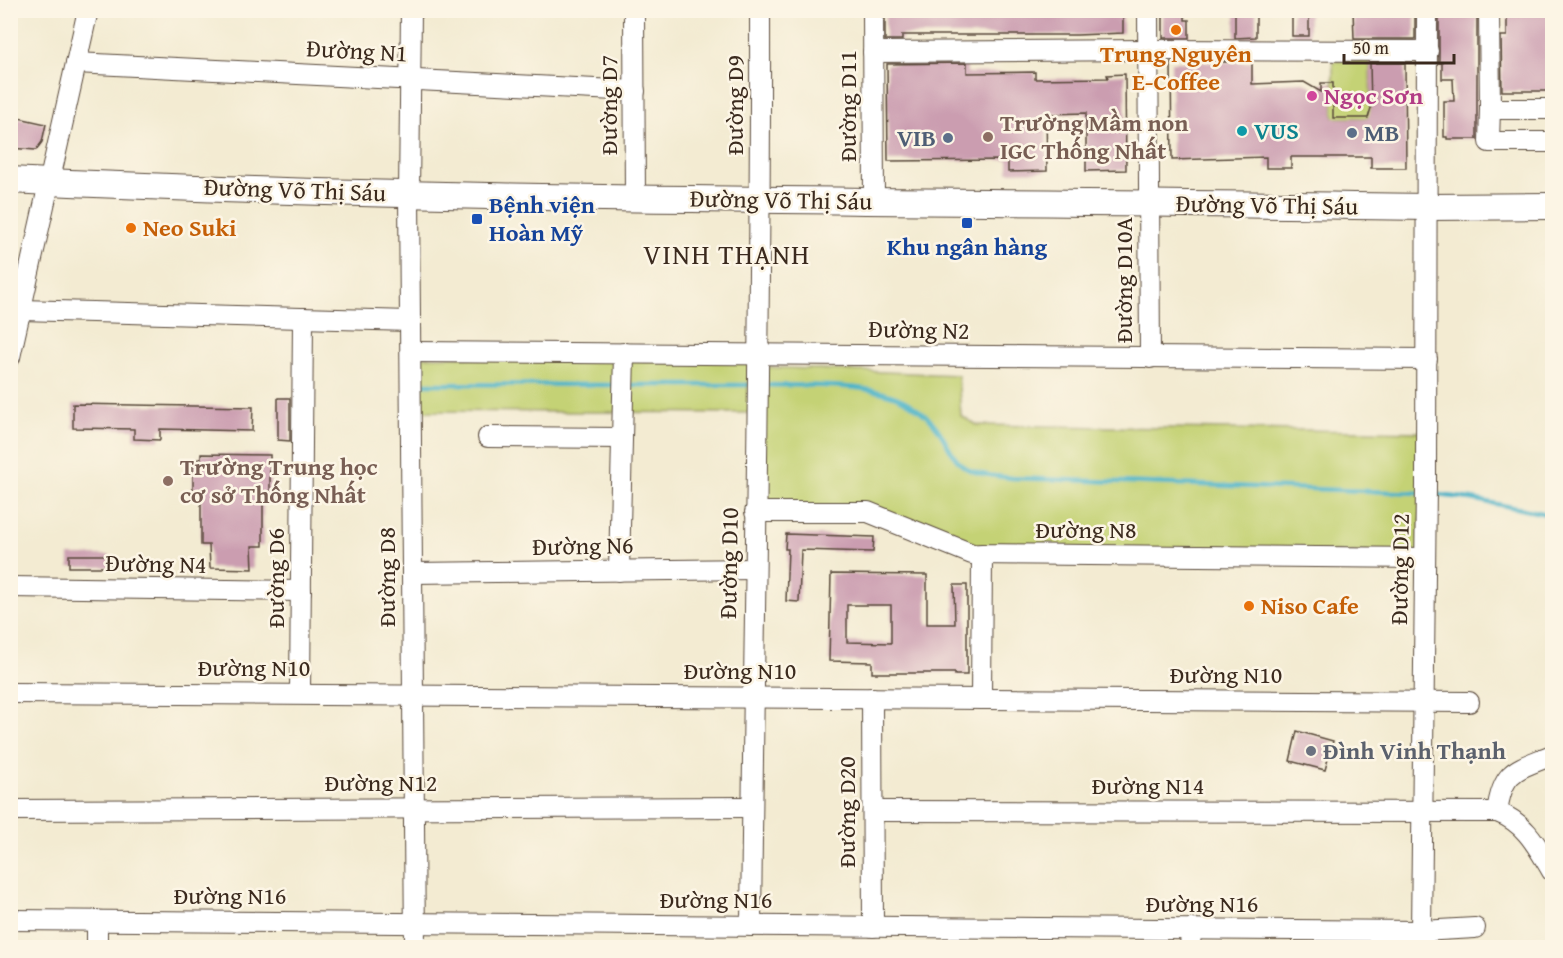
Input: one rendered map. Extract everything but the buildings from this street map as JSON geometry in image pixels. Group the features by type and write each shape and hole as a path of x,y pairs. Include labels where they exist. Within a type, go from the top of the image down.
{"main road":[{"name":"Đường Võ Thị Sáu","path":"10,180 410,194 635,199 1428,207 1552,206"}],"street":[{"path":"10,357 88,10"},
{"name":"Đường D8","path":"411,10 410,321 415,923"},
{"name":"Đường D7","path":"634,10 635,199"},
{"name":"Đường D9","path":"760,10 760,200"},
{"name":"Đường D11","path":"873,10 874,201"},
{"name":"Đường D10A","path":"1148,10 1150,358"},
{"name":"Đường D12","path":"1423,939 1428,10"},
{"path":"1489,10 1490,142 1552,142"},
{"path":"873,52 1428,51"},
{"name":"Đường N1","path":"76,63 635,91"},
{"path":"1490,109 1552,109"},
{"name":"Đường D10","path":"751,926 760,200"},
{"path":"21,310 410,321"},
{"name":"Đường D6","path":"300,694 303,318"},
{"name":"Đường N2","path":"411,352 624,353 757,363 1150,358 1427,359"},
{"path":"619,571 624,353"},
{"path":"488,437 622,438"},
{"name":"Đường N8","path":"755,512 868,512 972,554 1425,558"},
{"path":"981,699 982,554"},
{"name":"Đường N6","path":"412,573 755,569"},
{"name":"Đường N4","path":"10,587 301,591"},
{"name":"Đường N10","path":"10,693 1468,702"},
{"name":"Đường D20","path":"873,698 873,927"},
{"path":"1552,755 1508,777 1500,791 1497,812 1507,816 1526,830 1552,871"},
{"name":"Đường N12","path":"10,810 752,807"},
{"name":"Đường N14","path":"873,811 1497,812"},
{"name":"Đường N16","path":"10,920 873,927 1191,939 1423,939 1475,928"},
{"path":"97,920 97,948"},
{"path":"415,923 415,948"}],"green space":[{"path":"1333,61 1370,61 1371,118 1333,118"},
{"path":"752,353 751,413 414,411 413,357"},
{"path":"762,367 958,375 961,416 977,425 1422,432 1420,553 973,549 869,507 761,507"}],"waterway":[{"path":"422,384 617,385"},
{"path":"629,385 752,385"},
{"path":"764,385 841,386 881,392 898,398 932,421 961,464 967,469 988,475 1012,478 1420,493"},
{"path":"1431,494 1471,499 1552,515"}],"place":[{"name":"Trung Nguyên E-Coffee","path":"1176,30"},
{"name":"Ngọc Sơn","path":"1312,96"},
{"name":"VUS","path":"1242,131"},
{"name":"MB","path":"1352,133"},
{"name":"Trường Mầm non IGC Thống Nhất","path":"988,137"},
{"name":"VIB","path":"948,138"},
{"name":"Bệnh viện Hoàn Mỹ","path":"477,219"},
{"name":"Khu ngân hàng","path":"967,223"},
{"name":"Neo Suki","path":"131,228"},
{"name":"Trường Trung học cơ sở Thống Nhất","path":"168,481"},
{"name":"Niso Cafe","path":"1249,606"},
{"name":"Đình Vinh Thạnh","path":"1311,751"}],"district":[{"name":"VINH THẠNH","path":"727,255"}]}
